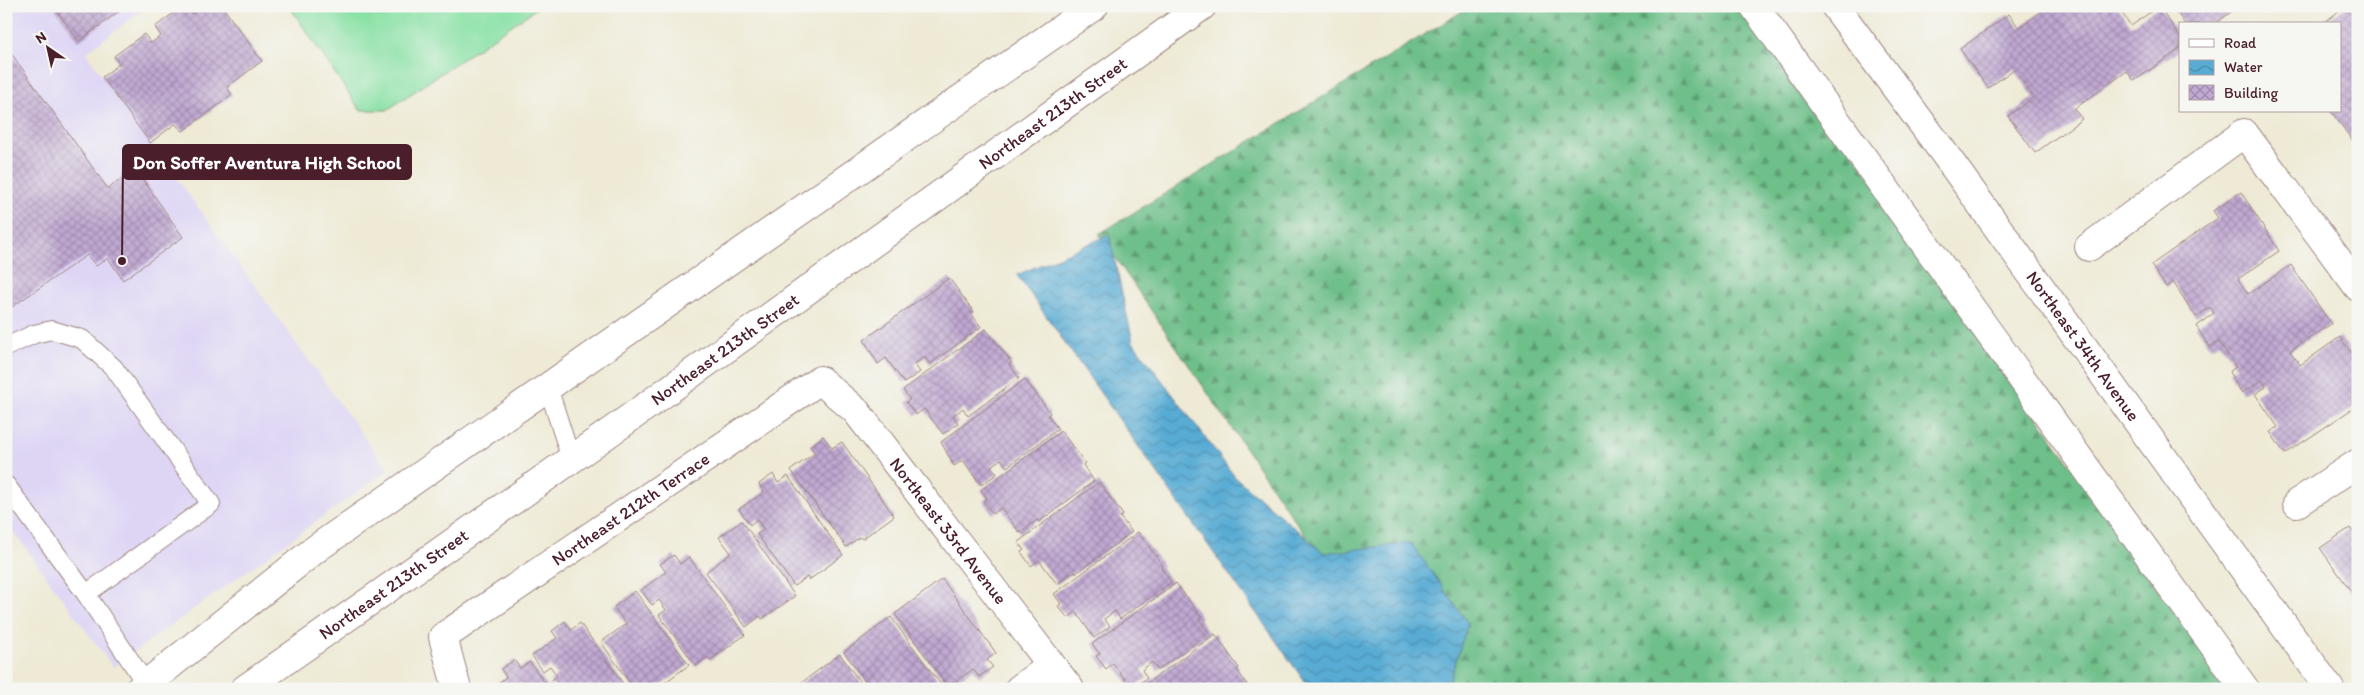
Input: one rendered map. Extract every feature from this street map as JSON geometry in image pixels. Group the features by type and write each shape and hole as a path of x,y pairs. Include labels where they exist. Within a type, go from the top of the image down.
{"street":[{"path":"143,686 317,548 1094,6"},
{"name":"Northeast 213th Street","path":"244,689 571,459 1202,6"},
{"path":"1754,6 2245,689"},
{"name":"Northeast 34th Avenue","path":"1834,6 1941,149 2330,689"},
{"path":"2089,247 2244,133 2356,282"},
{"name":"Northeast 212th Terrace","path":"456,689 443,637 820,380"},
{"name":"Northeast 33rd Avenue","path":"820,380 856,411 1070,689"},
{"path":"2297,503 2358,463"},
{"path":"1019,689 1051,665"}],"lane":[{"path":"6,347 34,334 52,330 82,339 114,368 211,504 86,594"},
{"path":"548,387 571,459"},
{"path":"6,485 86,594 143,686"}],"shaded area":[{"path":"6,6 148,6 86,53 388,470 113,667 6,522"}],"green space":[{"path":"289,6 540,6 387,110 360,110"},
{"path":"1471,6 1750,6 2228,689 1410,689 1099,234"}],"water":[{"path":"1109,235 1133,342 1235,477 1324,553 1411,543 1468,623 1447,689 1310,689 1017,275"}],"building":[{"path":"53,6 126,6 79,41"},
{"path":"183,6 186,6 192,14 202,6 222,6 262,61 227,87 232,95 183,131 175,124 150,143 102,77 119,64 114,56 144,34 151,43 161,36 155,27"},
{"path":"2049,6 2117,6 2131,26 2159,6 2179,36 2179,50 2134,81 2127,71 2074,109 2082,119 2035,153 2008,116 2034,97 2014,69 1988,88 1960,49 2009,14 2019,28"},
{"path":"2172,6 2239,6 2218,22 2184,22"},
{"path":"2346,6 2358,6 2358,148 2332,112 2342,112 2342,22 2325,22"},
{"path":"6,46 108,189 135,168 183,237 123,280 108,258 96,266 87,255 6,311"},
{"path":"2241,192 2279,251 2238,279 2248,294 2291,265 2331,324 2290,351 2300,365 2340,337 2358,362 2358,411 2355,407 2285,454 2270,432 2278,427 2255,394 2266,387 2262,380 2242,393 2229,372 2236,367 2219,342 2210,347 2196,326 2214,313 2210,307 2196,317 2173,282 2166,287 2151,265 2218,218 2213,211"},
{"path":"949,278 974,312 971,313 981,327 930,364 925,357 914,364 920,372 904,383 886,358 878,364 864,340"},
{"path":"986,329 1012,363 1009,364 1019,378 968,416 963,408 953,416 958,423 943,434 924,409 916,415 906,402 910,400 903,390"},
{"path":"1025,379 1050,413 1048,415 1058,429 1007,467 1001,459 991,466 997,474 981,485 963,460 954,466 941,442"},
{"path":"1061,431 1085,463 1083,465 1094,481 1039,522 1037,520 1020,533 1001,508 993,514 983,501 987,498 981,490"},
{"path":"823,436 832,448 842,442 894,516 862,539 860,537 846,547 791,470 815,453 810,446"},
{"path":"773,474 778,483 788,476 843,555 809,580 807,577 794,586 757,534 764,530 757,519 750,525 739,509 764,492 759,484"},
{"path":"1099,482 1123,515 1120,517 1132,532 1076,573 1075,571 1057,584 1039,560 1031,566 1021,552 1024,550 1018,542"},
{"path":"742,521 795,596 762,619 760,616 746,627 706,572 731,553 719,537"},
{"path":"2350,528 2358,538 2358,601 2320,548"},
{"path":"1138,532 1163,566 1161,568 1171,582 1120,619 1115,611 1104,619 1110,626 1094,638 1076,612 1068,618 1058,606 1061,604 1054,594"},
{"path":"674,555 680,564 689,557 745,635 710,660 708,657 696,666 659,615 666,610 659,600 652,605 641,590 666,572 660,564"},
{"path":"942,579 996,653 987,660 993,667 979,677 973,669 948,687 895,614"},
{"path":"1176,583 1201,617 1199,619 1209,633 1158,670 1152,662 1142,670 1147,678 1132,689 1113,663 1106,669 1096,656 1100,654 1092,644"},
{"path":"635,591 689,665 656,689 654,687 651,689 634,689 601,642 626,624 614,607"},
{"path":"891,617 944,689 871,689 844,652"},
{"path":"565,621 571,630 580,623 627,689 556,689 550,681 557,676 550,666 543,671 532,656 557,638 552,631"},
{"path":"1215,634 1239,668 1237,670 1247,684 1240,689 1139,689"},
{"path":"840,654 865,689 793,689"},
{"path":"514,660 520,668 530,662 549,689 490,689 506,677 501,669"}],"place":[{"name":"Don Soffer Aventura High School","path":"122,261"}]}
